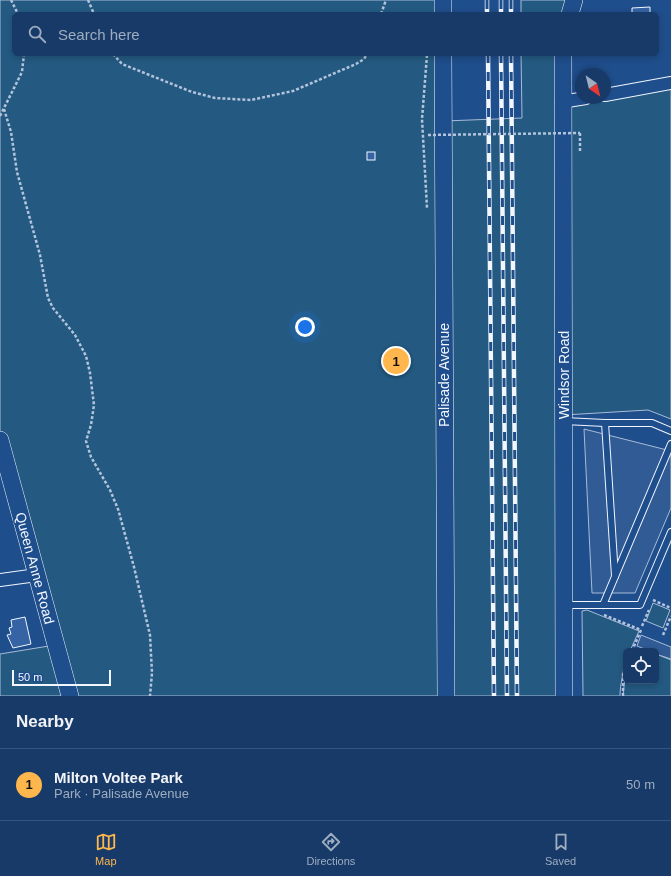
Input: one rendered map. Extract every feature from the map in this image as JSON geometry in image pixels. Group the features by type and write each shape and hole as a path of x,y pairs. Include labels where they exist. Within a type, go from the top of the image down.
{"street":[{"path":"443,0 443,12"},
{"path":"571,12 574,0"},
{"name":"Palisade Avenue","path":"443,56 446,696"},
{"name":"Windsor Road","path":"563,56 561,102 564,421 564,696"},
{"path":"611,94 671,83"},
{"path":"561,102 575,100"},
{"name":"Queen Anne Road","path":"0,440 70,696"},
{"path":"0,580 37,575"}],"lane":[{"path":"564,421 652,423 671,431"},
{"path":"605,423 615,577"},
{"path":"603,605 671,444"},
{"path":"563,605 640,605 671,532"}],"path":[{"path":"11,0 17,12"},
{"path":"88,0 93,12"},
{"path":"382,12 386,0"},
{"path":"0,116 22,72 24,56"},
{"path":"115,56 122,64 192,92 215,98 251,100 293,91 360,62 365,56"},
{"path":"4,109 11,132 17,172 40,255 48,298 53,308 75,335 86,356 89,367 94,405 91,425 86,442 91,457 110,490 118,509 136,574 150,635 152,673 150,696"},
{"path":"422,112 428,113"},
{"path":"428,134 580,132 580,151"},
{"path":"653,600 671,608"},
{"path":"597,612 641,630 633,648"},
{"path":"663,635 671,616"},
{"path":"622,696 623,674"}],"shaded area":[{"path":"0,0 443,0 443,12 12,12 12,56 443,56 444,121 522,118 521,56 563,56 561,102 575,100 575,104 611,104 611,97 671,83 671,419 648,410 564,415 564,696 0,696 0,654 55,645 0,440"},
{"path":"521,0 574,0 571,12 521,12"},
{"path":"584,429 671,451 671,508 635,593 592,593"},
{"path":"653,603 670,610 663,628 646,621"},
{"path":"587,610 639,631 631,648 623,648 623,673 620,696 583,696 582,611"},
{"path":"641,635 671,647 671,659 659,655 659,648 642,648 637,646"},
{"path":"659,655 671,660 671,696 623,696 624,684 659,684"}],"building":[{"path":"650,7 650,12 632,12 632,8"},
{"path":"367,152 375,152 375,160 367,160"},
{"path":"25,617 31,644 13,648 7,635 11,634 9,628 12,627 11,620"}],"railway":[{"path":"487,0 487,12"},
{"path":"501,0 501,12"},
{"path":"511,0 511,12"},
{"path":"488,56 494,696"},
{"path":"501,56 507,696"},
{"path":"511,56 517,696"}],"place":[{"name":"Milton Voltee Park","path":"396,361"}]}
